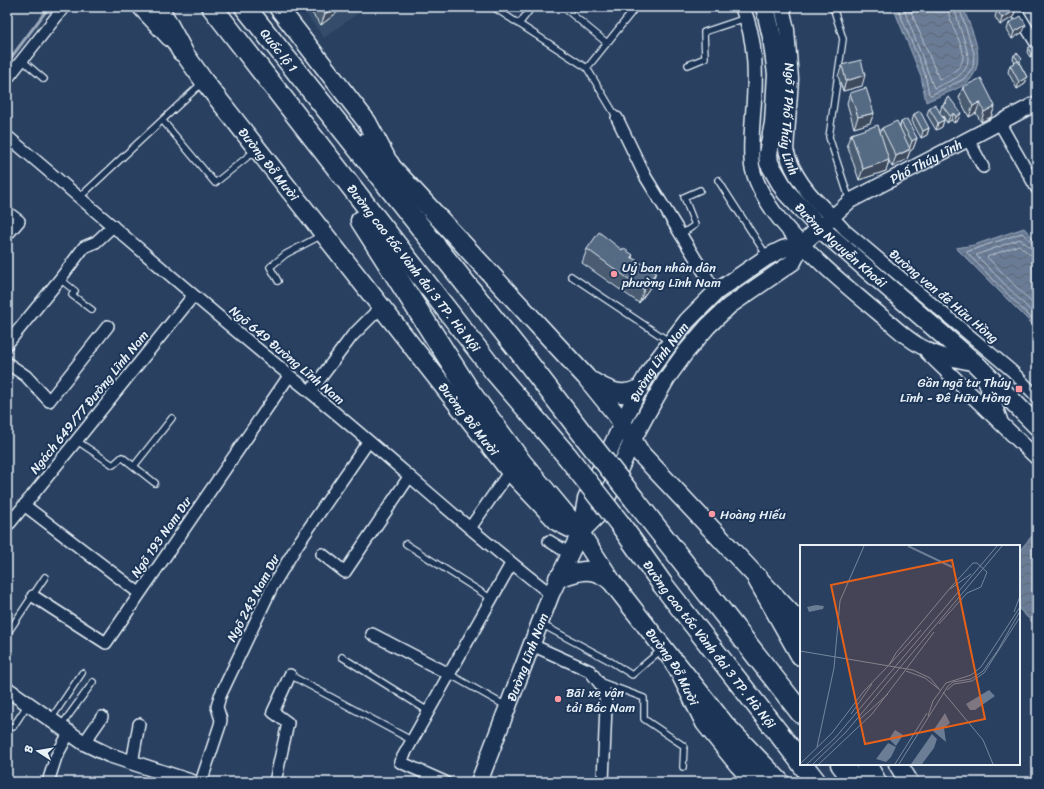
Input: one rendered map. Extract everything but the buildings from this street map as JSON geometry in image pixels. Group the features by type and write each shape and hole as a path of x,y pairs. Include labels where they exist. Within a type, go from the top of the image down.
{"highway":[{"path":"158,7 182,51"},
{"name":"Quốc lộ 1","path":"212,7 265,76"},
{"name":"Quốc lộ 1","path":"245,7 314,93"},
{"path":"265,76 392,267 470,392 521,462 580,533"},
{"name":"Đường cao tốc Vành đai 3 TP. Hà Nội","path":"265,76 495,372 567,456 620,524 663,585 800,760"},
{"path":"314,93 389,164"},
{"path":"314,93 516,347 800,712"},
{"path":"758,579 800,653"},
{"path":"669,656 725,726 779,782"},
{"name":"Đường cao tốc Vành đai 3 TP. Hà Nội","path":"803,765 816,782"},
{"path":"842,765 855,782"},
{"path":"867,765 876,782"}],"main road":[{"path":"142,7 182,51"},
{"path":"153,7 182,51"},
{"path":"278,7 367,122 389,164 586,377 616,414 641,454 800,623"},
{"name":"Đường Nguyễn Khoái","path":"765,7 772,37 777,74 774,123 768,154 769,163 786,192 826,222 978,366 1037,426"},
{"name":"Đường Đỗ Mười","path":"182,51 257,149 510,471 558,522 580,533 612,582 669,656 705,723 738,764 756,782"},
{"name":"Đường Lĩnh Nam","path":"580,533 601,512 632,441 667,378 685,353 708,326 729,306 793,262 802,244 826,222"},
{"name":"Đường Lĩnh Nam","path":"479,782 509,708 555,586 580,533 586,499 639,389 670,343 687,321 716,292 767,257 783,249 802,244"},
{"path":"586,377 616,393 628,393 639,389"},
{"path":"555,586 585,570 604,575 612,582"},
{"path":"899,765 909,782"}],"street":[{"path":"7,79 64,7"},
{"name":"Ngõ 1 Phố Thúy Lĩnh","path":"782,7 787,30 791,79 786,150 789,161 805,190 815,202 826,222"},
{"path":"1014,7 1037,45"},
{"name":"Đường Nguyễn Khoái","path":"744,12 753,50 754,66 751,150 752,167 761,188 774,212 802,244 865,303 924,348"},
{"name":"Phố Thúy Lĩnh","path":"826,222 850,201 1037,103"},
{"path":"617,118 645,176 716,292"},
{"path":"999,122 1037,189"},
{"name":"Ngõ 649 Đường Lĩnh Nam","path":"7,136 80,197 193,296 228,323 289,376 310,392 511,564 555,586"},
{"path":"968,139 983,167"},
{"path":"7,212 19,221 7,235"},
{"name":"Đường ven đê Hữu Hồng","path":"826,222 856,240 1012,371 1037,397"},
{"path":"7,344 84,247 96,242 113,226"},
{"name":"Ngách 649/77 Đường Lĩnh Nam","path":"7,521 10,523 193,296"},
{"path":"310,392 352,336 381,307"},
{"path":"7,363 26,376 49,401 108,326"},
{"path":"924,348 943,356 978,366 1002,424"},
{"path":"924,348 1037,458"},
{"name":"Ngõ 193 Nam Dư","path":"33,596 106,643 289,376"},
{"name":"Ngõ 243 Nam Dư","path":"193,782 220,725 221,720 217,707 220,696 263,604 298,544 368,442"},
{"path":"470,528 510,471"},
{"path":"322,554 345,572 409,477"},
{"path":"24,505 139,593"},
{"path":"549,541 570,554"},
{"path":"444,782 400,762 511,564"},
{"path":"372,634 449,674"},
{"path":"532,645 590,671 604,689 606,705 603,782"},
{"path":"275,782 288,722 272,712 290,675"},
{"path":"7,689 84,743 109,755 193,782"},
{"path":"84,743 102,717"},
{"path":"132,763 140,724"},
{"path":"48,782 56,756 60,726"}],"lane":[{"path":"493,7 587,68 617,118"},
{"path":"519,24 532,7"},
{"path":"563,7 607,43"},
{"path":"587,68 632,12 627,7"},
{"path":"833,7 843,39 828,137 850,201"},
{"path":"688,65 706,58 704,32 744,12"},
{"path":"21,60 44,79"},
{"path":"80,197 163,121 204,81"},
{"path":"163,121 216,183 257,149"},
{"path":"718,180 767,257"},
{"path":"680,235 695,225 684,197 700,190"},
{"path":"278,281 270,267 286,254 324,234"},
{"path":"571,276 670,343"},
{"path":"60,279 75,291 72,295 92,310"},
{"path":"134,466 172,418"},
{"path":"77,441 113,465 122,457 155,484"},
{"path":"406,544 492,599"},
{"path":"7,634 45,577"},
{"path":"541,624 610,661 632,675 669,656"},
{"path":"342,657 428,710"},
{"path":"60,726 82,673"},
{"path":"449,674 509,708"},
{"path":"290,675 411,740"},
{"path":"599,681 644,698 644,719 684,746 683,768"},
{"path":"60,726 93,682"},
{"path":"13,727 28,704"}],"shaded area":[{"path":"301,7 364,7 365,8 324,38"}],"water":[{"path":"893,7 963,7 974,35 978,55 974,74 968,82 955,90 926,102 921,76"},
{"path":"1024,228 1037,242 1037,329 956,248 974,245"},
{"path":"1033,535 1037,539 1037,627 1020,610 1020,550"}],"waterway":[{"path":"7,63 49,7"}],"place":[{"name":"Uỷ ban nhân dân phường Lĩnh Nam","path":"614,274"},
{"name":"Gần ngã tư Thúy Lĩnh - Đê Hữu Hồng","path":"1019,389"},
{"name":"Hoàng Hiếu","path":"712,514"},
{"name":"Bãi xe vận tải Bắc Nam","path":"558,699"}]}
